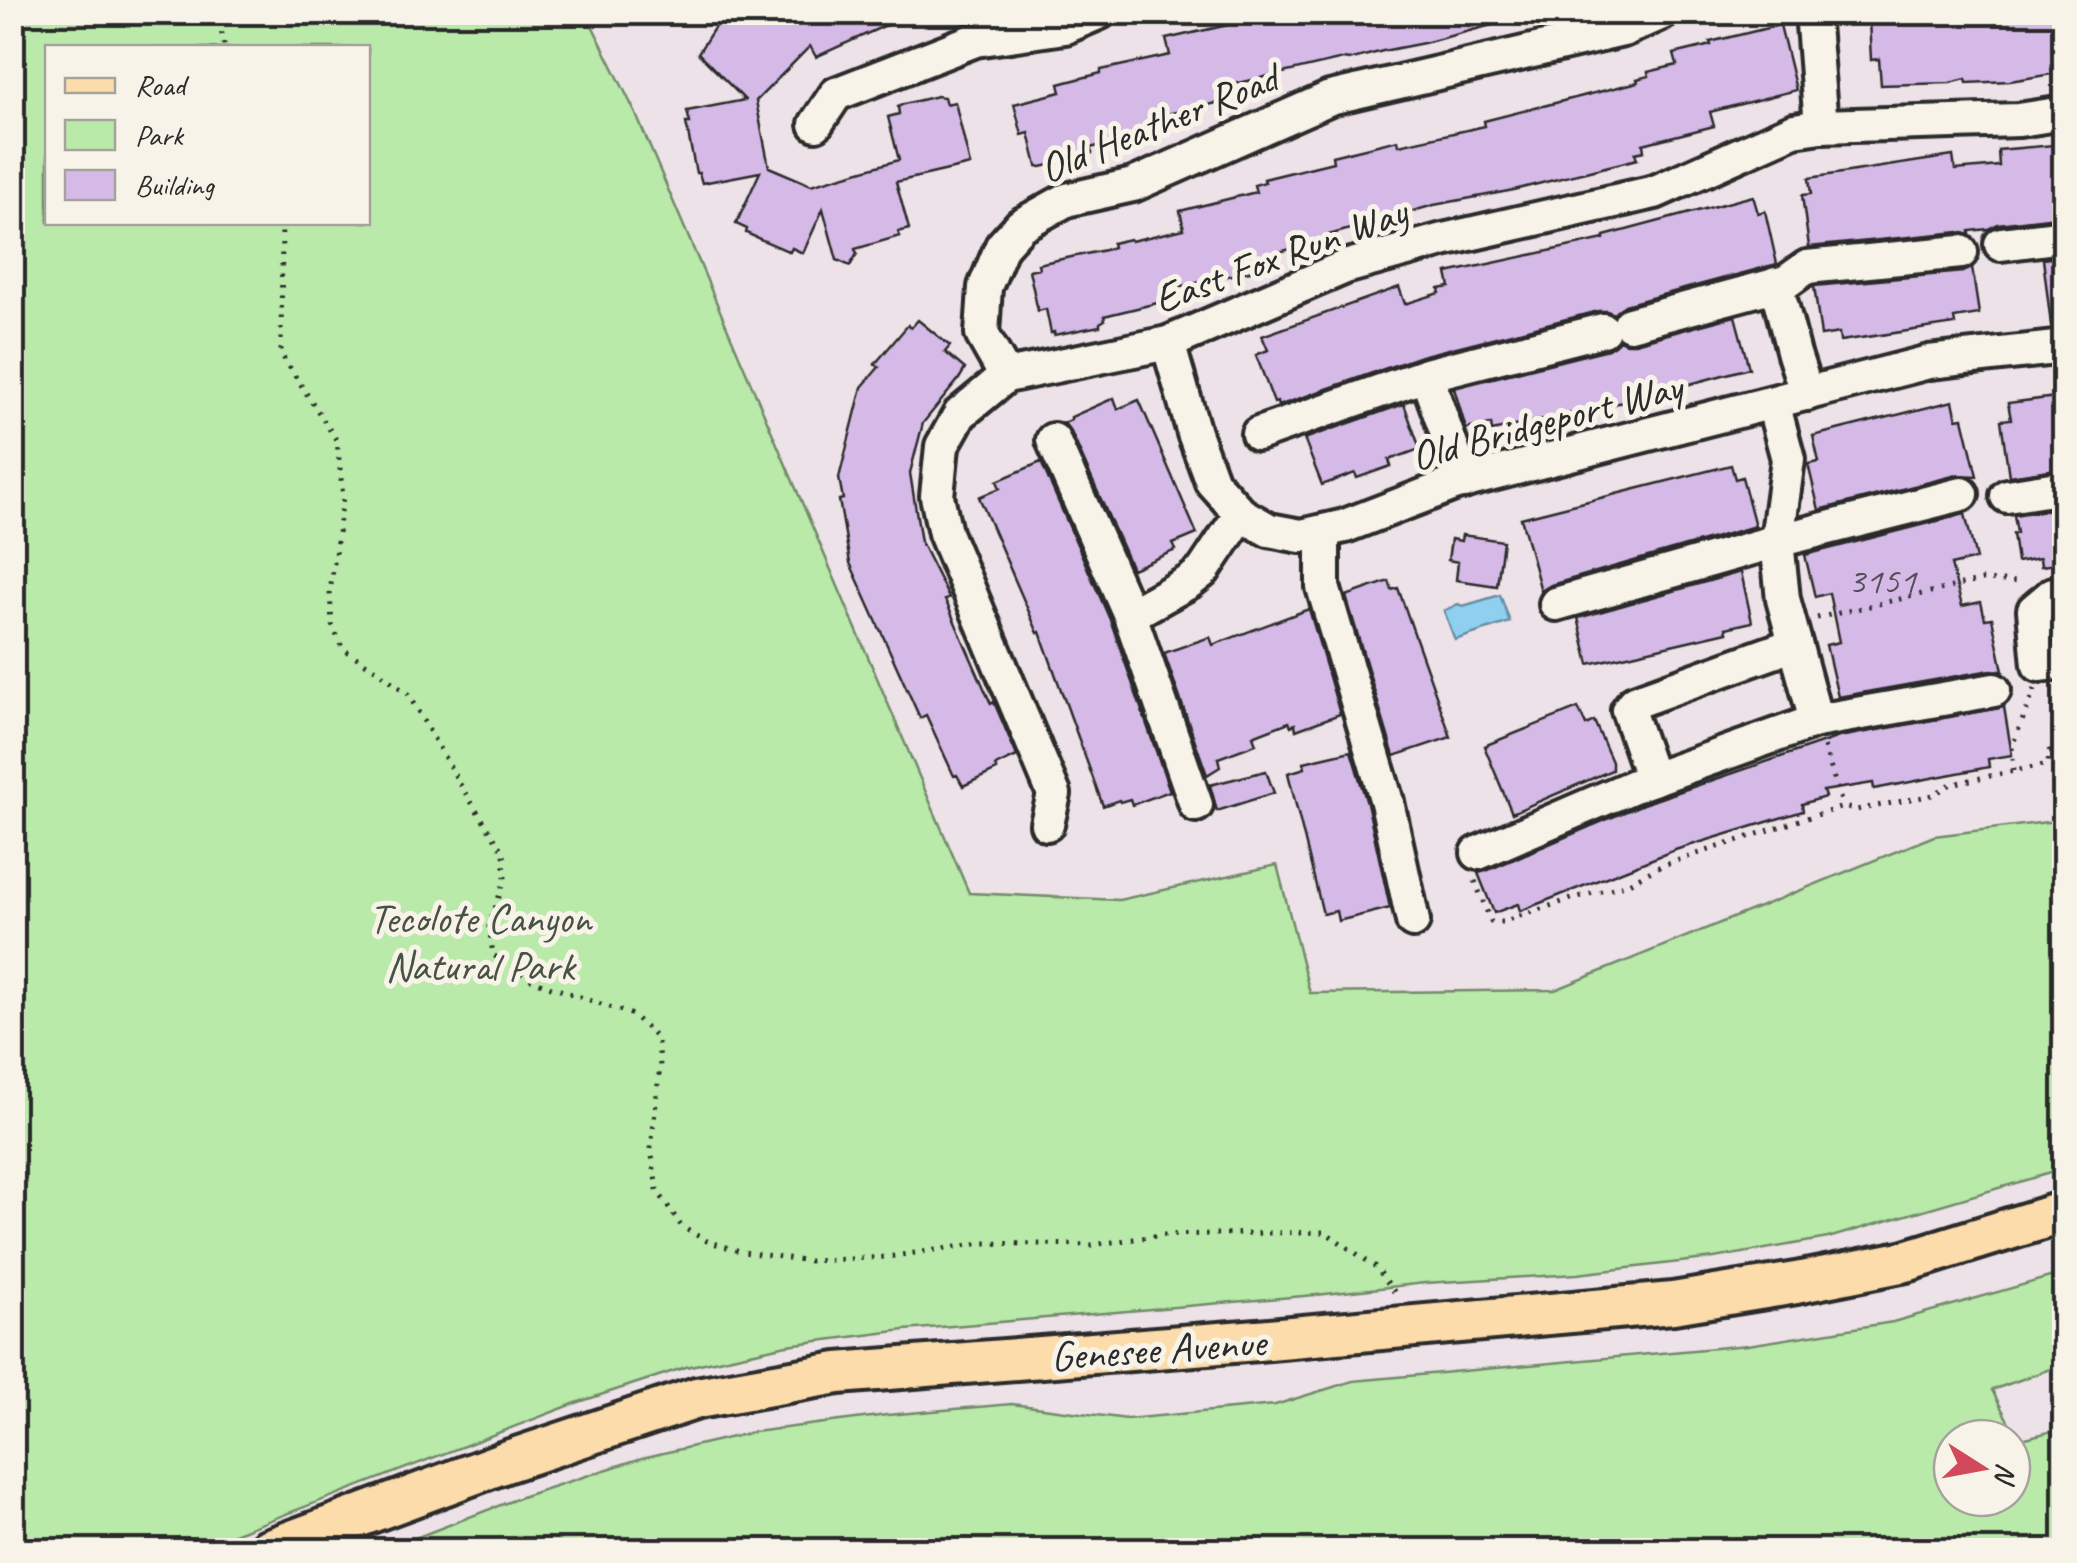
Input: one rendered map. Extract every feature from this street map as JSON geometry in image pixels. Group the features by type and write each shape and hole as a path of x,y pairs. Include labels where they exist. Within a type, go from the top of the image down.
{"main road":[{"name":"Genesee Avenue","path":"268,1550 506,1462 697,1398 838,1373 1673,1303 1906,1261 2064,1212"}],"street":[{"path":"816,124 836,94 971,26 1064,27 1100,12"},
{"name":"Old Heather Road","path":"1006,376 982,334 984,287 1002,246 1021,225 1066,200 1133,185 1330,98 1624,30 1664,12"},
{"path":"1812,12 1821,126"},
{"name":"East Fox Run Way","path":"1047,824 1054,794 945,534 937,496 942,446 960,414 1006,376 1168,343 1345,267 1443,240 1654,192 1794,130 2018,120 2064,112"},
{"path":"2001,244 2064,236"},
{"path":"1258,434 1426,375 1786,282 1807,268 1960,252"},
{"path":"1776,284 1808,394"},
{"name":"Old Bridgeport Way","path":"1168,343 1212,482 1241,514 1269,530 1300,536 1345,526 1464,482 1929,362 2064,347"},
{"path":"1426,375 1464,482"},
{"path":"1773,403 1788,459 1777,542 1782,600 1816,721"},
{"path":"1053,440 1130,615 1196,805"},
{"path":"2007,496 2064,487"},
{"path":"1556,604 1962,494"},
{"path":"1130,615 1203,571 1241,514"},
{"path":"1323,531 1322,587 1387,802 1413,922"},
{"path":"2052,663 2034,610 2059,593"},
{"path":"1652,779 1628,710 1634,702 1792,634"},
{"path":"1478,852 1652,779 1816,721 1994,690"}],"path":[{"path":"216,12 223,45"},
{"path":"282,225 281,354 337,441 343,497 330,592 332,625 343,649 408,694 464,792 504,852 504,879 489,926 493,954 534,981 633,1015 658,1039 660,1066 650,1148 657,1190 682,1227 708,1241 743,1252 810,1261 887,1257 983,1243 1091,1246 1163,1234 1325,1232 1376,1267 1410,1312 1413,1327"},
{"path":"1792,634 1983,580 2015,580 2059,593"},
{"path":"2014,771 2012,746 2052,663"},
{"path":"1816,721 1843,807"},
{"path":"1478,852 1470,869 1490,922 1502,922 1624,885 1661,866 1843,807 1856,810 1933,794 1952,784 2048,764 2049,750 2064,748"}],"green space":[{"name":"Tecolote Canyon Natural Park","path":"12,13 586,13 635,112 969,893 1119,900 1277,865 1310,993 1555,990 1934,836 2064,820 2064,1169 1828,1238 1714,1258 1577,1274 1425,1283 905,1330 787,1345 686,1367 576,1403 192,1550 13,1550"},
{"path":"2064,1273 2064,1364 1992,1390 2007,1418 1932,1418 1932,1518 2032,1518 2032,1436 2064,1428 2064,1550 384,1550 524,1496 642,1458 754,1432 1012,1404 1127,1419 1275,1405 1353,1381 1748,1345 1893,1322"}],"water":[{"path":"1500,595 1510,622 1455,640 1444,611"}],"building":[{"path":"728,12 915,12 816,57 810,46 756,101 769,167 811,185 899,160 888,117 899,114 898,107 904,104 937,96 944,97 946,104 955,102 970,165 896,182 909,229 898,232 900,236 855,249 857,254 850,266 837,260 823,209 803,253 792,248 790,252 746,233 747,229 736,224 760,172 702,183 696,173 686,123 690,123 687,111 745,100 698,53"},
{"path":"1256,12 1507,12 1507,21 1235,84 1239,98 1163,115 1166,126 1161,132 1090,148 1092,153 1088,156 1037,166 1029,133 1022,135 1014,104 1061,92 1059,84 1101,70 1170,55 1166,39 1241,22 1239,16"},
{"path":"1939,12 2064,13 2064,72 2010,81 1967,83 1966,79 1881,85 1879,59 1871,60 1869,19"},
{"path":"1780,25 1796,90 1710,112 1714,126 1643,144 1644,151 1635,153 1637,159 1514,190 1434,205 1329,235 1325,240 1252,259 1254,270 1179,287 1178,298 1104,316 1100,326 1054,335 1046,309 1038,311 1029,270 1039,268 1038,264 1105,250 1113,247 1112,243 1184,229 1180,211 1256,192 1254,185 1265,182 1264,179 1333,162 1332,156 1398,140 1399,145 1485,126 1484,121 1638,82 1637,79 1649,76 1648,72 1677,65 1674,54"},
{"path":"2064,144 2064,216 1998,224 1970,231 1970,235 1959,232 1809,247 1802,195 1811,194 1809,178 1953,156 1955,170 1999,166 1998,150"},
{"path":"1753,196 1758,213 1765,211 1777,264 1625,305 1614,314 1598,311 1421,356 1278,406 1256,355 1268,350 1262,336 1399,287 1405,304 1450,287 1447,273 1604,239"},
{"path":"2064,256 2064,324 2051,325 2043,259"},
{"path":"1972,268 1979,314 1954,318 1955,324 1840,341 1839,333 1821,336 1814,286"},
{"path":"1735,316 1749,368 1627,401 1492,431 1491,424 1466,429 1454,388 1608,349 1619,340 1635,343"},
{"path":"918,320 950,346 945,352 965,369 923,423 910,473 921,542 1017,756 963,786 954,776 926,715 920,718 850,563 839,500 843,499 839,478 862,387 879,367 875,364 908,325 911,328"},
{"path":"2064,396 2064,468 2009,476 2001,420 2011,419 2008,403"},
{"path":"1114,398 1118,409 1139,400 1197,534 1173,544 1176,550 1132,569 1064,423"},
{"path":"1953,401 1957,419 1963,418 1977,476 1957,475 1819,510 1808,464 1819,462 1813,436"},
{"path":"1404,404 1420,449 1389,460 1391,466 1322,485 1304,439"},
{"path":"1041,462 1111,622 1170,791 1132,805 1130,799 1103,806 1040,632 979,497 1000,488 997,481"},
{"path":"1731,465 1735,479 1742,477 1755,526 1541,591 1521,518"},
{"path":"2064,507 2064,563 2041,566 2040,558 2017,562 2014,515"},
{"path":"1965,514 1976,559 1951,565 1962,606 1981,602 1985,619 1992,618 2003,671 1838,697 1826,645 1839,642 1829,593 1815,597 1805,555"},
{"path":"1462,535 1503,541 1497,586 1456,580 1458,562 1448,560 1451,539 1461,541"},
{"path":"1741,572 1752,622 1726,628 1727,632 1589,664 1578,618"},
{"path":"1389,581 1392,590 1398,588 1451,737 1394,756 1346,596"},
{"path":"1309,609 1340,714 1296,730 1295,724 1291,726 1289,722 1253,736 1256,744 1218,758 1220,767 1207,775 1164,653 1210,637 1213,645"},
{"path":"2004,707 2012,755 1988,759 1989,767 1874,789 1873,783 1823,791 1825,797 1802,804 1803,811 1675,850 1520,911 1518,904 1494,913 1478,873 1643,804 1839,737"},
{"path":"1578,708 1586,725 1594,721 1612,770 1512,813 1484,746"},
{"path":"1351,751 1390,908 1338,921 1336,911 1323,914 1288,773 1305,768 1304,762"},
{"path":"1266,771 1274,793 1217,811 1210,785"}]}
